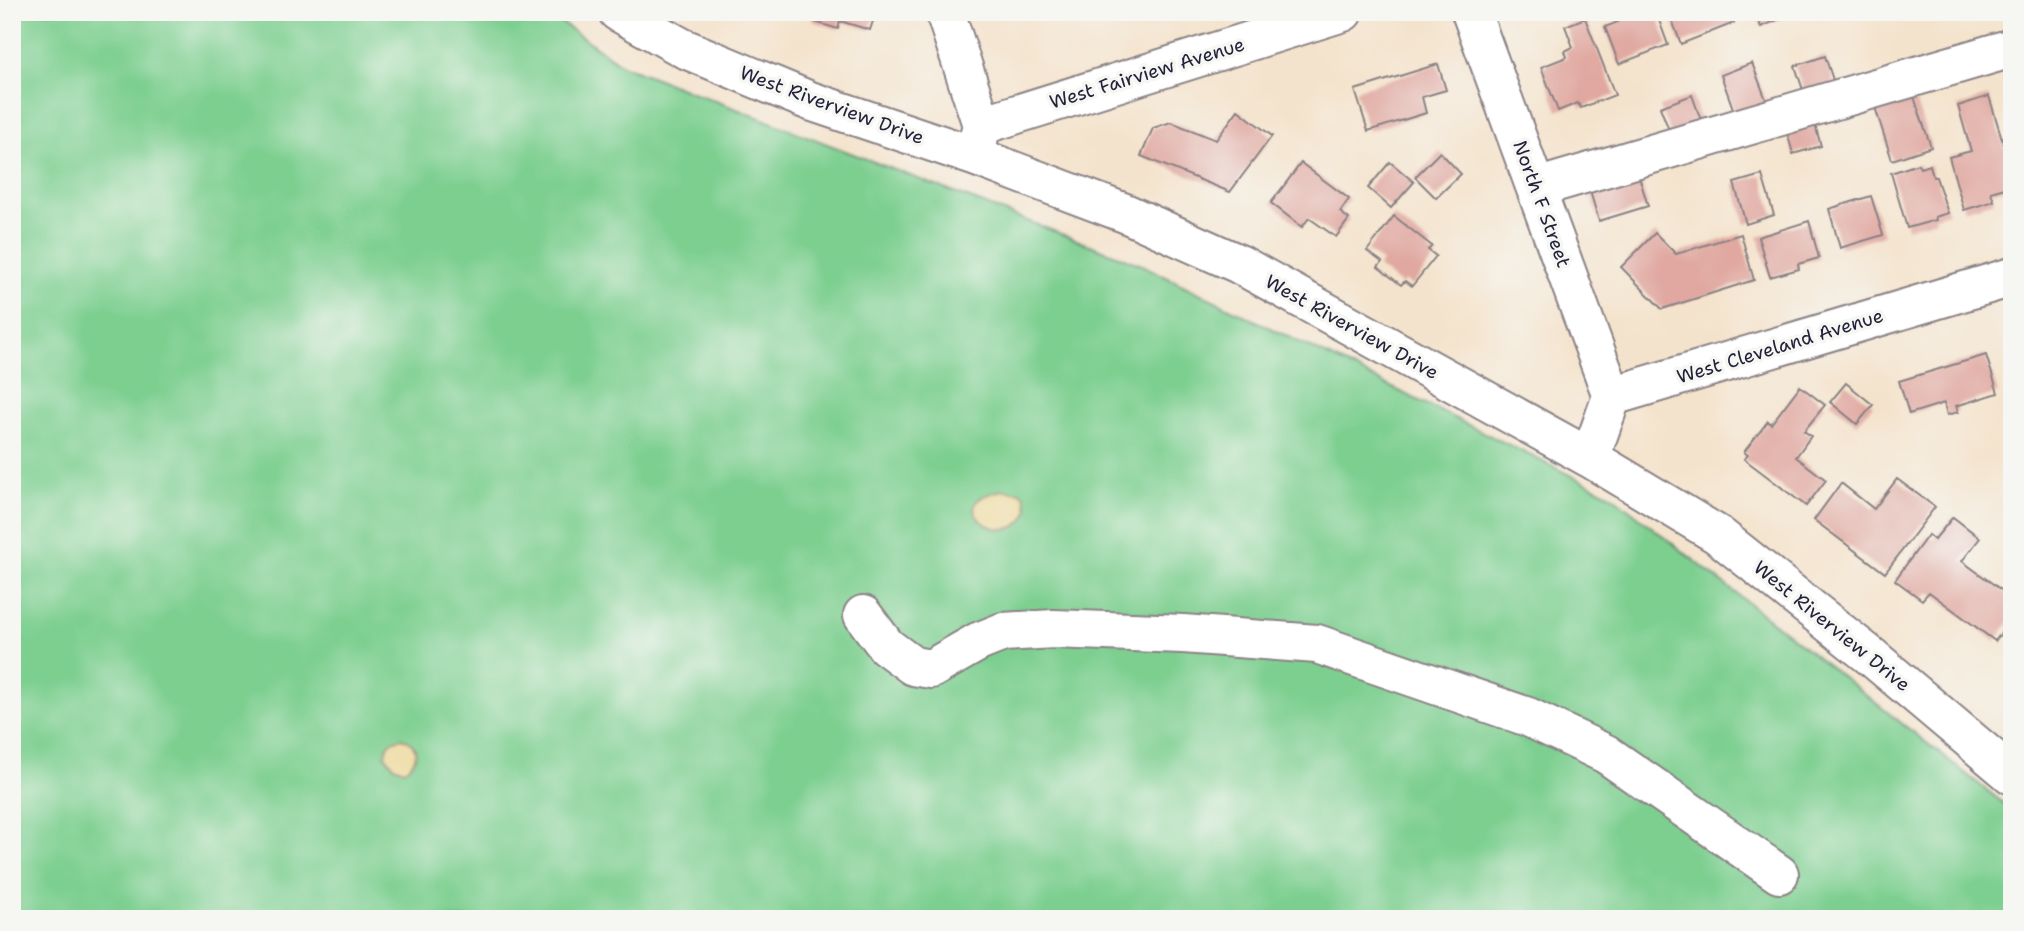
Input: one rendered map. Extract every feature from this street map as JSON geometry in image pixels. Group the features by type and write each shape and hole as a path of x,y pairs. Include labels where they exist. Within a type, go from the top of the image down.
{"street":[{"name":"West Riverview Drive","path":"618,12 683,48 810,101 978,140 1239,264 1590,458 1718,535 1873,658 2012,775"},
{"path":"945,12 978,140"},
{"name":"West Fairview Avenue","path":"978,140 1343,12"},
{"name":"North F Street","path":"1471,12 1612,396"},
{"path":"1536,188 2012,48"},
{"name":"West Cleveland Avenue","path":"1612,396 2012,277"},
{"path":"1590,458 1612,396"},
{"path":"863,615 886,646 913,666 931,669 978,642 1003,632 1054,629 1183,634 1317,645 1528,717 1606,754 1779,874"}],"green space":[{"path":"12,12 546,12 622,65 1142,265 1611,495 2012,810 2012,919 12,919"}],"sand":[{"path":"1003,490 1021,492 1025,497 1028,510 1022,522 1012,528 991,527 976,515 974,507 983,496"},
{"path":"402,738 412,745 416,753 413,762 404,770 394,766 385,756 390,743"}],"building":[{"path":"815,12 876,12 870,30 840,21 838,29 812,21"},
{"path":"1621,12 1656,12 1668,45 1619,64 1605,27 1618,22 1616,15"},
{"path":"1669,12 1730,12 1734,23 1681,44"},
{"path":"1755,12 1797,12 1761,27"},
{"path":"1585,18 1615,95 1581,108 1578,103 1558,111 1541,67 1567,57 1565,51 1573,47 1565,26"},
{"path":"1825,56 1834,83 1804,93 1795,66"},
{"path":"1752,63 1768,105 1736,117 1721,75"},
{"path":"1438,64 1446,90 1422,97 1426,113 1368,131 1355,90"},
{"path":"1911,88 1931,147 1892,160 1873,101"},
{"path":"1692,95 1702,123 1671,135 1660,107"},
{"path":"1989,96 2012,172 2012,186 1991,192 1994,201 1964,210 1949,157 1971,151 1958,106"},
{"path":"1238,110 1272,136 1230,192 1141,156 1153,128 1171,122 1216,140"},
{"path":"1814,121 1821,146 1793,154 1786,128"},
{"path":"1440,152 1461,174 1436,198 1415,177"},
{"path":"1390,162 1414,182 1391,208 1368,188"},
{"path":"1301,163 1349,199 1340,212 1349,219 1336,237 1309,218 1302,227 1271,203"},
{"path":"1918,164 1920,168 1930,165 1948,213 1935,217 1936,220 1907,228 1891,173"},
{"path":"1638,173 1648,206 1599,221 1589,188"},
{"path":"1762,175 1774,215 1746,224 1734,183"},
{"path":"1871,196 1883,235 1840,248 1829,209"},
{"path":"1394,216 1432,246 1428,250 1436,256 1412,286 1405,281 1401,285 1378,267 1382,262 1367,251"},
{"path":"1809,221 1819,258 1798,264 1799,269 1770,277 1758,237"},
{"path":"1655,233 1676,254 1741,234 1754,280 1662,309 1621,267"},
{"path":"1986,355 1998,393 1956,406 1958,412 1947,415 1944,403 1909,414 1899,381"},
{"path":"1846,383 1873,405 1857,424 1830,402"},
{"path":"1800,386 1825,405 1804,431 1811,436 1796,457 1826,480 1806,506 1744,459 1748,455 1744,452 1768,421 1771,424"},
{"path":"1897,479 1935,507 1885,573 1814,520 1841,483 1874,509"},
{"path":"1953,517 1980,538 1962,561 2012,598 2012,619 1995,641 1929,592 1922,600 1895,580 1928,535 1934,540"}]}
